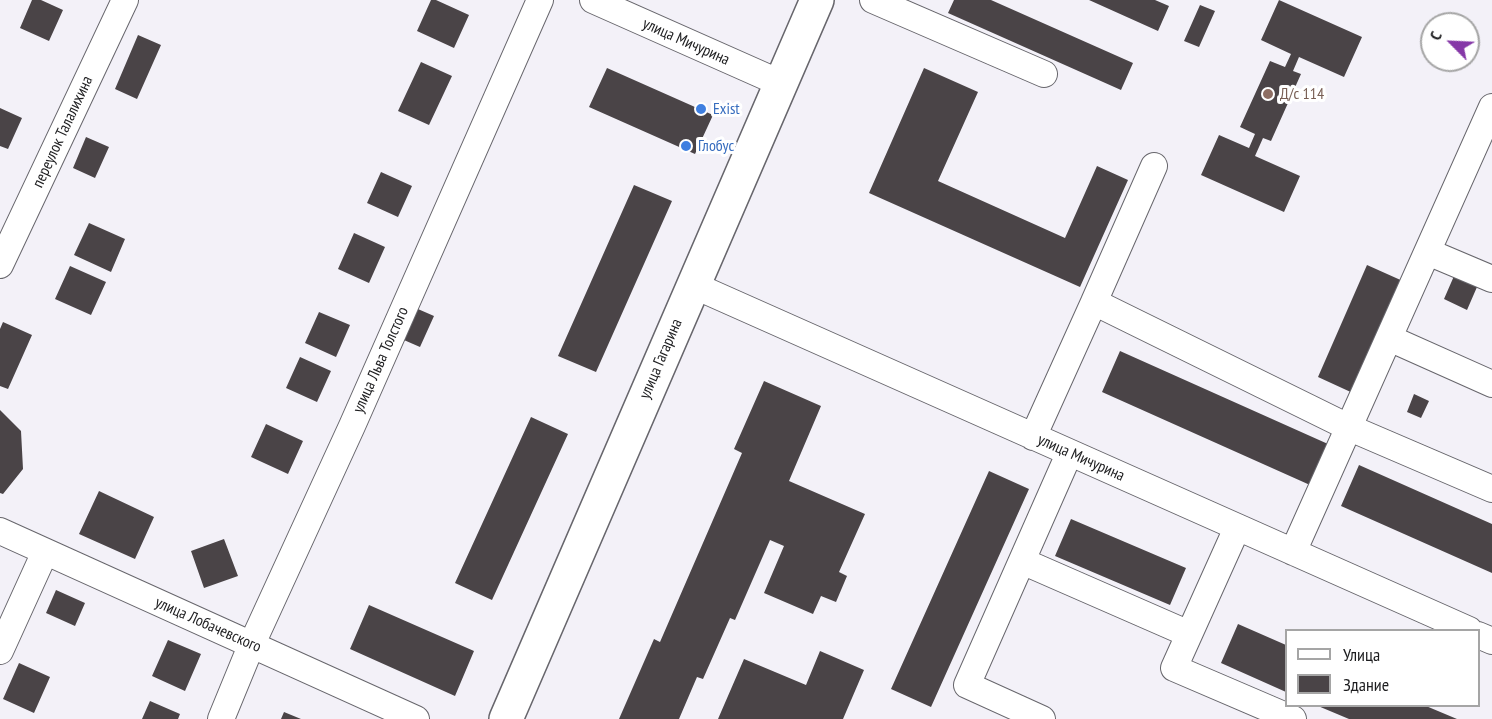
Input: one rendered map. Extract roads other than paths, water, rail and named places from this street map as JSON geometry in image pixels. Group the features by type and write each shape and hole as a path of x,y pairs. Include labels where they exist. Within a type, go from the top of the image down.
{"main road":[{"name":"улица Гагарина","path":"506,719 817,0"}],"street":[{"name":"переулок Талалихина","path":"0,265 125,0"},
{"name":"улица Льва Толстого","path":"221,719 251,646 352,426 540,0"},
{"name":"улица Мичурина","path":"593,0 780,83"},
{"path":"873,0 1044,74"},
{"path":"1293,552 1428,252 1482,158 1492,107"},
{"path":"1033,437 1154,165"},
{"path":"1428,252 1492,279"},
{"name":"улица Мичурина","path":"693,285 1467,629"},
{"path":"1094,302 1350,428 1492,489"},
{"path":"1389,339 1492,384"},
{"path":"1042,719 967,685 1069,454"},
{"path":"1237,528 1174,668 1286,718"},
{"name":"улица Лобачевского","path":"0,531 416,719"},
{"path":"0,651 45,552"},
{"path":"1022,561 1189,634"}],"place":[{"name":"Д/с 114","path":"1268,94"},
{"name":"Exist","path":"701,109"},
{"name":"Глобус","path":"686,146"}]}
